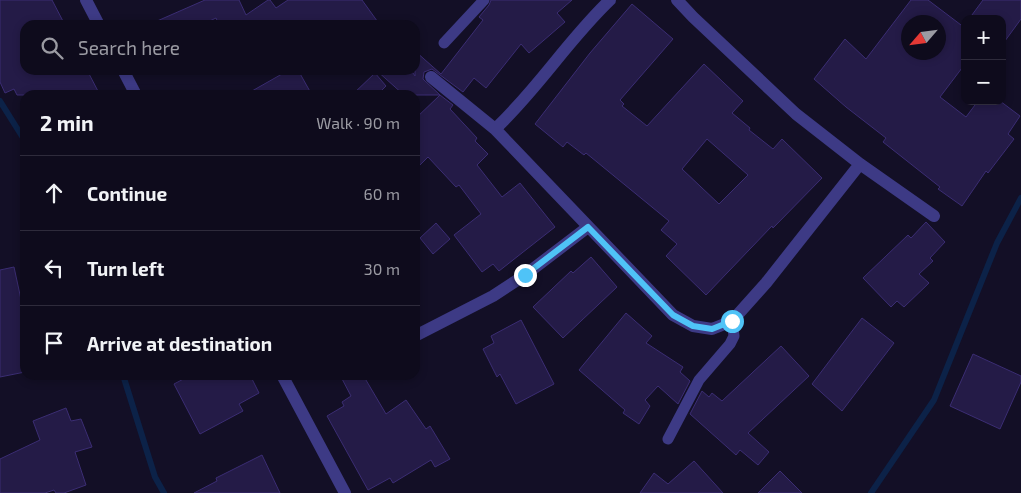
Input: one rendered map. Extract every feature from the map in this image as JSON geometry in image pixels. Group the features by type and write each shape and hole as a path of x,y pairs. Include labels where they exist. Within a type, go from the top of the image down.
{"street":[{"path":"86,0 96,20"},
{"path":"494,129 513,112 552,63 610,0"},
{"path":"677,0 796,114 860,164 934,216"},
{"path":"126,75 133,90"},
{"path":"431,78 494,129 673,315 693,326 712,329 732,321 766,283 860,164"},
{"path":"420,333 493,296 525,275 588,227"},
{"path":"285,380 344,493"}],"lane":[{"path":"444,43 484,0"},
{"path":"668,439 699,380 730,344 734,336 732,321"}],"building":[{"path":"0,0 52,0 62,20 20,20 20,75 90,75 97,90 20,90 20,95 17,95 14,89 5,93 0,82"},
{"path":"205,0 239,0 246,15 268,0 276,8 288,0 362,0 376,20 217,20 216,18 212,20 159,20"},
{"path":"491,0 572,0 557,13 565,22 529,53 521,44 486,88 474,78 463,92 432,69 424,72 423,79 440,95 420,95 420,90 398,90 382,75 420,75 420,55 441,74 483,20 479,17"},
{"path":"911,0 928,0 961,25 961,69 940,97 966,117 975,105 1005,105 1020,116 1008,134 1014,139 988,173 986,171 962,206 938,189 940,187 883,142 886,138 814,79 845,39 866,59"},
{"path":"983,0 1021,0 1021,19 1006,40 1006,15 972,15"},
{"path":"632,4 673,39 620,100 624,104 622,106 647,126 704,64 743,101 732,113 750,128 749,130 773,149 782,139 822,178 773,228 772,226 706,295 666,256 677,244 661,230 669,221 586,153 584,155 567,142 563,147 535,124 590,53","holes":["707,139 748,175 719,204 682,169"]},
{"path":"280,75 301,75 309,90 254,90"},
{"path":"373,75 377,75 386,86 382,90 357,90"},
{"path":"440,95 453,105 450,109 477,138 475,141 488,154 477,165 502,197 520,183 555,227 499,271 493,264 482,272 454,235 481,214 459,185 456,187 428,157 420,165 420,114"},
{"path":"926,222 945,242 930,258 933,261 919,274 929,283 904,307 897,301 891,307 863,278 908,235 911,238"},
{"path":"436,223 450,239 433,254 420,238"},
{"path":"591,257 617,287 563,338 533,307 571,271 573,273"},
{"path":"14,267 20,295 20,373 0,377 0,270"},
{"path":"626,313 652,336 646,343 683,367 680,372 690,381 678,404 658,386 645,400 650,406 639,424 623,413 625,410 579,370"},
{"path":"862,318 894,343 842,411 812,384"},
{"path":"521,320 554,384 516,404 500,374 497,377 483,349 494,343 491,336"},
{"path":"781,346 809,376 748,433 769,452 758,465 740,450 736,455 690,414 702,391 709,397 712,393 722,401"},
{"path":"973,354 1021,376 1021,382 1000,429 950,406"},
{"path":"182,380 252,380 259,393 239,404 243,411 200,434 174,384"},
{"path":"343,380 366,380 386,414 406,400 426,429 430,426 450,459 435,467 431,460 393,483 390,478 368,490 327,416 344,406 342,402 351,396"},
{"path":"66,408 71,421 81,419 92,447 75,452 86,485 64,493 56,493 54,490 45,493 0,493 0,459 40,440 33,421"},
{"path":"262,455 280,493 194,493 217,481 216,478"},
{"path":"694,461 723,493 640,493 654,473 668,484"},
{"path":"780,471 802,493 758,493"}],"waterway":[{"path":"0,101 20,133"},
{"path":"871,493 934,400 997,243 1021,198"},
{"path":"125,380 155,477 164,493"}],"route":[{"path":"525,275 588,227 673,315 693,326 712,329 732,321"}]}
